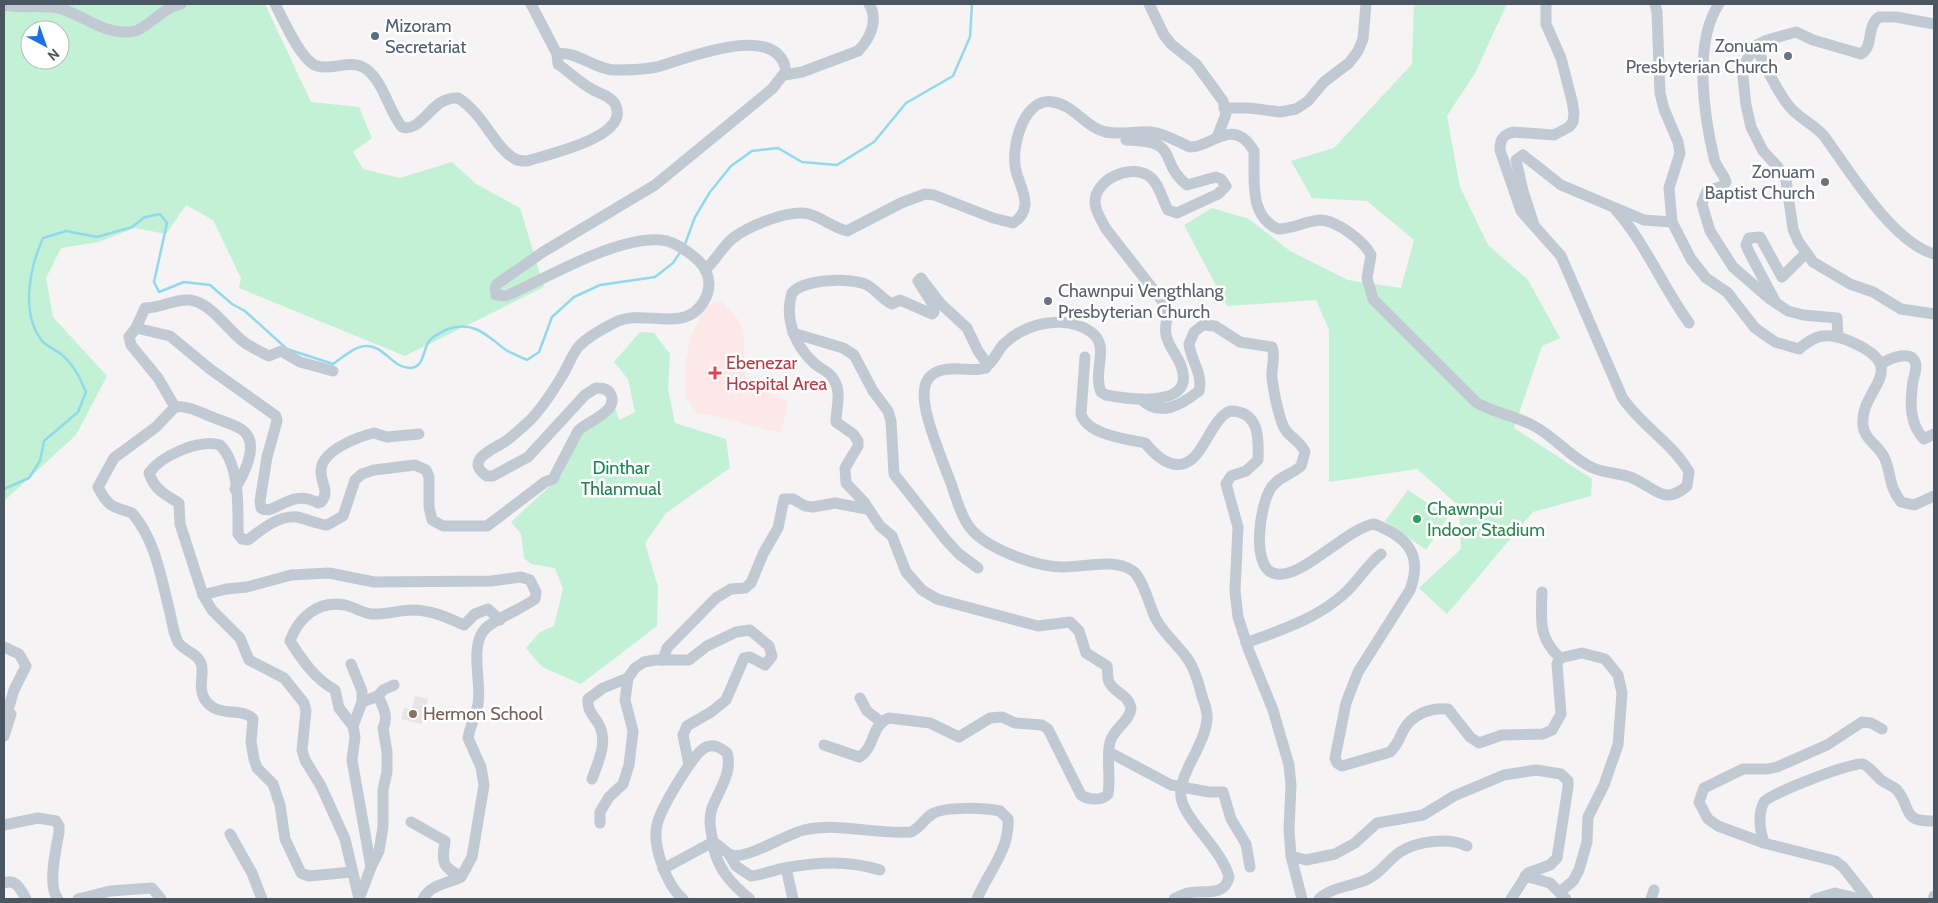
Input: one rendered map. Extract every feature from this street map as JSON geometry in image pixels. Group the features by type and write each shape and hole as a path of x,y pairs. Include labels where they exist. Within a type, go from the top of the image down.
{"street":[{"path":"4,4 19,7 56,8 104,29 129,32 140,29 164,10 181,4"},
{"path":"275,4 301,50 311,62 317,66 325,67 354,64 368,70 402,127 408,128 418,124 442,100 458,98 478,115 506,151 519,160 527,160 591,140 608,129 616,116 617,110 611,99 590,89 558,64 557,54 531,4"},
{"path":"359,899 350,856 339,826 304,755 306,711 304,702 284,678 249,660 240,638 212,610 203,595 180,524 179,503 155,487 149,473 187,447 220,444 229,456 235,489 238,534 242,539 248,540 266,527 285,518 297,517 327,525 343,516 356,480 362,474 374,470 416,465 426,470 429,477 429,507 432,520 443,526 487,526 545,482 553,479 578,431 610,408 613,402 611,395 602,388 589,391 528,457 493,476 487,476 480,469 479,462 484,452 505,442 528,422 561,377 579,347 596,334 624,318 683,318 700,307 708,290 703,267 676,244 657,240 617,246 506,296 496,295 495,288 497,284 516,269 656,185 772,89 785,75 836,61 858,51 865,45 872,29 872,9 869,4"},
{"path":"1149,4 1164,35 1204,73 1216,89 1226,114 1218,135"},
{"path":"1224,108 1250,108 1280,112 1296,109 1308,101 1324,82 1358,51 1363,39 1366,4"},
{"path":"703,267 733,238 757,225 800,213 810,214 827,225 847,232 901,203 925,194 934,195 993,218 1013,223 1019,219 1025,204 1015,165 1017,138 1030,111 1036,104 1054,102 1070,109 1098,130 1132,134 1153,132 1194,148 1218,135 1236,136 1251,146 1254,151 1253,193 1256,204 1266,221 1273,227 1285,229 1320,220 1328,221 1360,239 1371,255 1367,278 1374,299 1477,403 1490,411 1536,426 1593,468 1628,476 1664,496 1679,494 1687,486 1690,472 1670,448 1630,409 1622,397 1561,256 1518,206 1500,150 1502,137 1513,132 1543,136 1554,135 1569,127 1573,122 1572,101 1561,58 1546,24 1546,4"},
{"path":"1655,4 1657,12 1660,93 1664,109 1678,142 1680,153 1669,188 1672,222 1691,259 1706,278 1727,292 1747,319 1764,336 1787,347 1798,349 1818,336 1838,337 1863,348 1881,364"},
{"path":"1719,4 1706,39 1704,94 1714,159 1726,182 1723,186 1706,191 1702,204 1710,231 1733,267 1776,304 1788,311 1803,315 1837,318 1838,337"},
{"path":"1934,24 1896,17 1879,17 1872,24 1867,49 1861,54 1814,40 1796,32 1767,40 1755,46 1742,68 1747,112 1763,151 1778,167 1786,180 1793,229 1813,262 1854,287 1873,292 1896,307 1934,314"},
{"path":"557,54 567,54 604,69 634,70 656,67 731,46 745,45 771,48 778,53 786,65 785,75"},
{"path":"1755,46 1788,106 1822,134 1886,219 1920,248 1934,254"},
{"path":"1106,132 1116,141 1149,140 1159,144 1166,151 1182,181 1187,185 1216,177 1221,179 1226,186 1218,194 1177,213 1168,210 1155,182 1143,173 1136,172 1115,176 1106,181 1097,194 1095,203 1106,229 1167,307 1166,334 1178,357 1184,374 1179,388 1173,394 1164,398 1141,399 1106,395 1101,392 1096,377 1101,356 1101,344 1093,333 1078,325 1061,321 1036,327 1009,339 986,368 977,370 948,368 937,370 926,382 923,392 933,434 968,526 988,542 1028,561 1064,567 1109,565 1126,568 1136,575 1160,626 1190,662 1208,715 1198,750 1183,778 1181,787 1184,806 1216,850 1229,877 1228,882 1217,891 1190,892 1174,899"},
{"path":"1534,225 1523,191 1516,160 1523,154 1561,185 1644,220 1672,222"},
{"path":"1613,206 1634,230 1667,290 1690,323"},
{"path":"1776,304 1748,252 1746,245 1749,238 1760,237 1782,277 1806,253"},
{"path":"824,745 859,757 866,752 881,722 889,718 919,720 959,737 990,718 1002,718 1015,724 1042,725 1052,734 1079,792 1085,798 1100,798 1108,794 1109,752 1112,738 1121,723 1129,717 1131,705 1125,696 1117,692 1109,681 1107,666 1086,653 1079,631 1074,624 1061,622 1047,626 1038,626 937,599 922,590 906,572 894,540 866,509 864,502 846,483 845,468 858,441 853,434 836,422 838,396 834,380 826,370 810,359 793,333 790,299 792,293 800,287 828,282 858,282 871,288 883,300 892,304 900,300 932,314 934,312 932,303 918,281 922,278 941,304 967,328 978,351 986,362 986,368"},
{"path":"175,407 158,378 131,345 129,337 136,328 145,308 155,308 170,301 192,300 207,307 245,342 269,356 281,351 300,362 333,371"},
{"path":"1141,399 1148,406 1167,410 1177,407 1199,391 1201,382 1199,371 1189,344 1194,332 1203,325 1215,326 1240,342 1272,347 1274,352 1273,384 1282,423 1285,431 1300,442 1305,452 1301,466 1276,481 1265,498 1260,537 1261,563 1266,569 1277,574 1297,570 1324,554 1356,530 1374,524 1408,545 1413,552 1414,578 1410,590 1398,606 1358,672 1346,703 1335,758 1337,763 1342,766 1348,765 1390,752 1396,748 1410,722 1417,715 1440,708 1448,709 1470,737 1479,742 1502,735 1543,734 1552,730 1561,714 1557,664 1560,658"},
{"path":"136,328 170,336 210,369 276,416 277,421 267,457 260,501 260,508 265,510 272,510 292,499 308,498 318,503 324,500 326,489 321,475 322,463 329,454 338,448 374,433 387,438 419,434"},
{"path":"793,333 842,348 854,355 873,391 888,411 891,421 894,474 946,540 959,554 978,568"},
{"path":"1881,364 1897,356 1910,357 1914,361 1916,366 1913,382 1912,419 1916,431 1931,440"},
{"path":"1085,357 1081,414 1085,422 1103,434 1146,443 1152,452 1170,463 1184,463 1196,456 1222,417 1230,411 1240,412 1257,425 1258,460 1246,471 1231,476 1226,484 1238,527 1235,601 1246,643 1273,710 1289,765 1292,856 1302,899"},
{"path":"1881,364 1878,384 1863,413 1866,434 1885,460 1891,486 1901,502 1914,505 1934,496"},
{"path":"235,489 247,464 250,444 248,436 236,427 187,407 175,407 156,427 114,458 98,487 108,503 119,510 132,513 142,527 160,570 178,642 200,660 202,665 200,688 206,701 217,710 244,713 253,719 252,742 254,759 257,768 273,784 280,805 285,839 301,873 308,876 352,872"},
{"path":"663,660 667,648 716,598 731,589 745,588 751,583 763,554 778,528 784,499 793,499 805,506 813,507 835,503 866,509"},
{"path":"1246,643 1298,624 1325,609 1346,592 1371,561 1381,554"},
{"path":"203,595 226,589 247,587 291,574 329,573 374,582 491,581 522,577 530,580 536,592 535,599 487,627 483,632 477,656 479,704 468,738 481,767 484,785 472,857 461,877 427,891 423,899"},
{"path":"1542,592 1541,621 1544,637 1547,645 1560,658"},
{"path":"370,867 352,760 355,737 353,726 339,708 335,690 323,684 290,641 295,627 302,618 326,606 336,604 347,605 369,614 426,610 464,625 475,614 488,609 500,620"},
{"path":"600,823 600,812 609,797 623,784 629,765 634,731 625,700 628,678 635,668 644,662 689,660 707,646 744,630 750,630 766,643 771,651 770,660 765,665 750,658 744,658 726,700 714,710 687,726 683,736 690,765"},
{"path":"4,647 20,654 26,666 14,690 8,710 10,714 4,736"},
{"path":"1525,876 1550,884 1563,896 1579,870 1587,842 1588,816 1604,785 1618,745 1622,693 1618,675 1605,659 1582,653 1560,658"},
{"path":"351,664 362,691 362,702 353,726"},
{"path":"592,779 603,744 602,732 588,706 588,699 594,693 628,678"},
{"path":"362,702 378,696 383,690 394,685"},
{"path":"359,899 380,843 384,804 382,790 387,772 383,728 386,722 386,713 378,696"},
{"path":"860,698 867,711 881,722"},
{"path":"1868,899 1843,867 1835,861 1764,843 1718,826 1708,819 1699,802 1704,788 1743,769 1778,767 1827,745 1862,722 1871,723 1882,729"},
{"path":"683,899 674,890 663,869 658,850 656,824 698,753 711,746 722,749 729,759 725,778 712,810 710,827 713,850 721,868 735,887 750,899"},
{"path":"1109,752 1171,785 1209,792 1223,792 1231,819 1246,844 1250,867"},
{"path":"1764,843 1760,826 1761,810 1765,801 1771,795 1836,769 1859,763 1897,790 1912,817 1918,820 1934,820"},
{"path":"1292,856 1306,860 1335,854 1355,843 1371,826 1423,815 1454,796 1504,775 1536,770 1556,772 1565,776 1568,787 1559,852 1550,865 1533,870 1525,876 1511,899"},
{"path":"729,854 748,854 783,837 824,827 911,832 933,814 939,812 968,809 1000,811 1008,818 1005,845 992,874 977,899"},
{"path":"4,825 38,818 56,821 60,826 53,881 54,895 58,899"},
{"path":"410,822 445,841 443,861 446,868 461,877"},
{"path":"230,834 252,873 262,899"},
{"path":"1319,899 1335,888 1356,883 1373,876 1407,849 1451,841 1466,846"},
{"path":"713,842 729,854 736,866 750,876 786,868 831,862 854,863 880,870"},
{"path":"663,869 713,842"},
{"path":"786,868 793,899"},
{"path":"1293,899 1296,877"},
{"path":"4,883 8,881 14,883 26,899"},
{"path":"78,899 131,888 152,888 161,899"},
{"path":"1816,899 1835,893 1860,899"}],"shaded area":[{"name":"Ebenezar Hospital Area","path":"722,302 738,319 743,330 746,383 788,401 781,433 710,415 698,414 686,398 685,364 691,336 704,309 713,303"},
{"name":"Hermon School","path":"415,696 428,699 422,724 401,719 404,708 412,709"}],"green space":[{"path":"4,4 265,4 311,102 359,107 372,138 353,152 363,169 400,178 452,162 476,184 520,208 544,287 405,356 239,288 241,278 213,220 186,205 166,234 135,228 98,242 61,248 46,278 53,317 107,376 76,435 4,501"},
{"path":"1414,4 1507,4 1475,73 1447,116 1460,187 1488,245 1528,280 1560,338 1542,346 1514,428 1592,479 1591,496 1533,512 1447,614 1419,588 1461,549 1459,506 1417,469 1329,482 1329,330 1316,300 1227,306 1184,225 1212,208 1249,219 1290,251 1348,280 1401,288 1414,240 1367,201 1312,198 1291,161 1334,148 1412,64"},
{"name":"Dinthar Thlanmual","path":"640,332 654,333 670,354 668,389 675,423 726,439 730,468 666,513 645,543 658,587 657,626 581,684 542,667 526,648 540,632 554,626 563,589 555,568 531,564 524,558 521,534 511,522 562,475 581,432 615,408 619,420 635,412 628,379 614,362"},
{"name":"Chawnpui Indoor Stadium","path":"1408,490 1448,517 1426,550 1385,521"}],"waterway":[{"path":"684,247 695,217 710,192 731,166 752,151 778,148 802,162 837,165 874,142 906,103 953,76 970,37 972,4"},
{"path":"4,489 29,478 40,461 44,441 78,412 86,392 69,362 42,341 35,330 31,317 29,304 31,276 43,238 66,231 97,237 132,227 145,217 160,214 167,223 154,282 159,292 184,282 210,285 232,304 245,311 287,349 333,364 357,348 366,346 378,349 398,364 410,368 419,364 431,339 446,330 458,327 473,328 480,331 506,350 527,360 539,352 552,317 574,297 600,285 655,277 673,263 681,251"}],"place":[{"name":"Mizoram Secretariat","path":"375,36"},
{"name":"Zonuam Presbyterian Church","path":"1788,56"},
{"name":"Zonuam Baptist Church","path":"1825,182"},
{"name":"Chawnpui Vengthlang Presbyterian Church","path":"1048,301"},
{"name":"Ebenezar Hospital Area","path":"715,373"},
{"name":"Chawnpui Indoor Stadium","path":"1417,519"},
{"name":"Hermon School","path":"413,714"}]}
